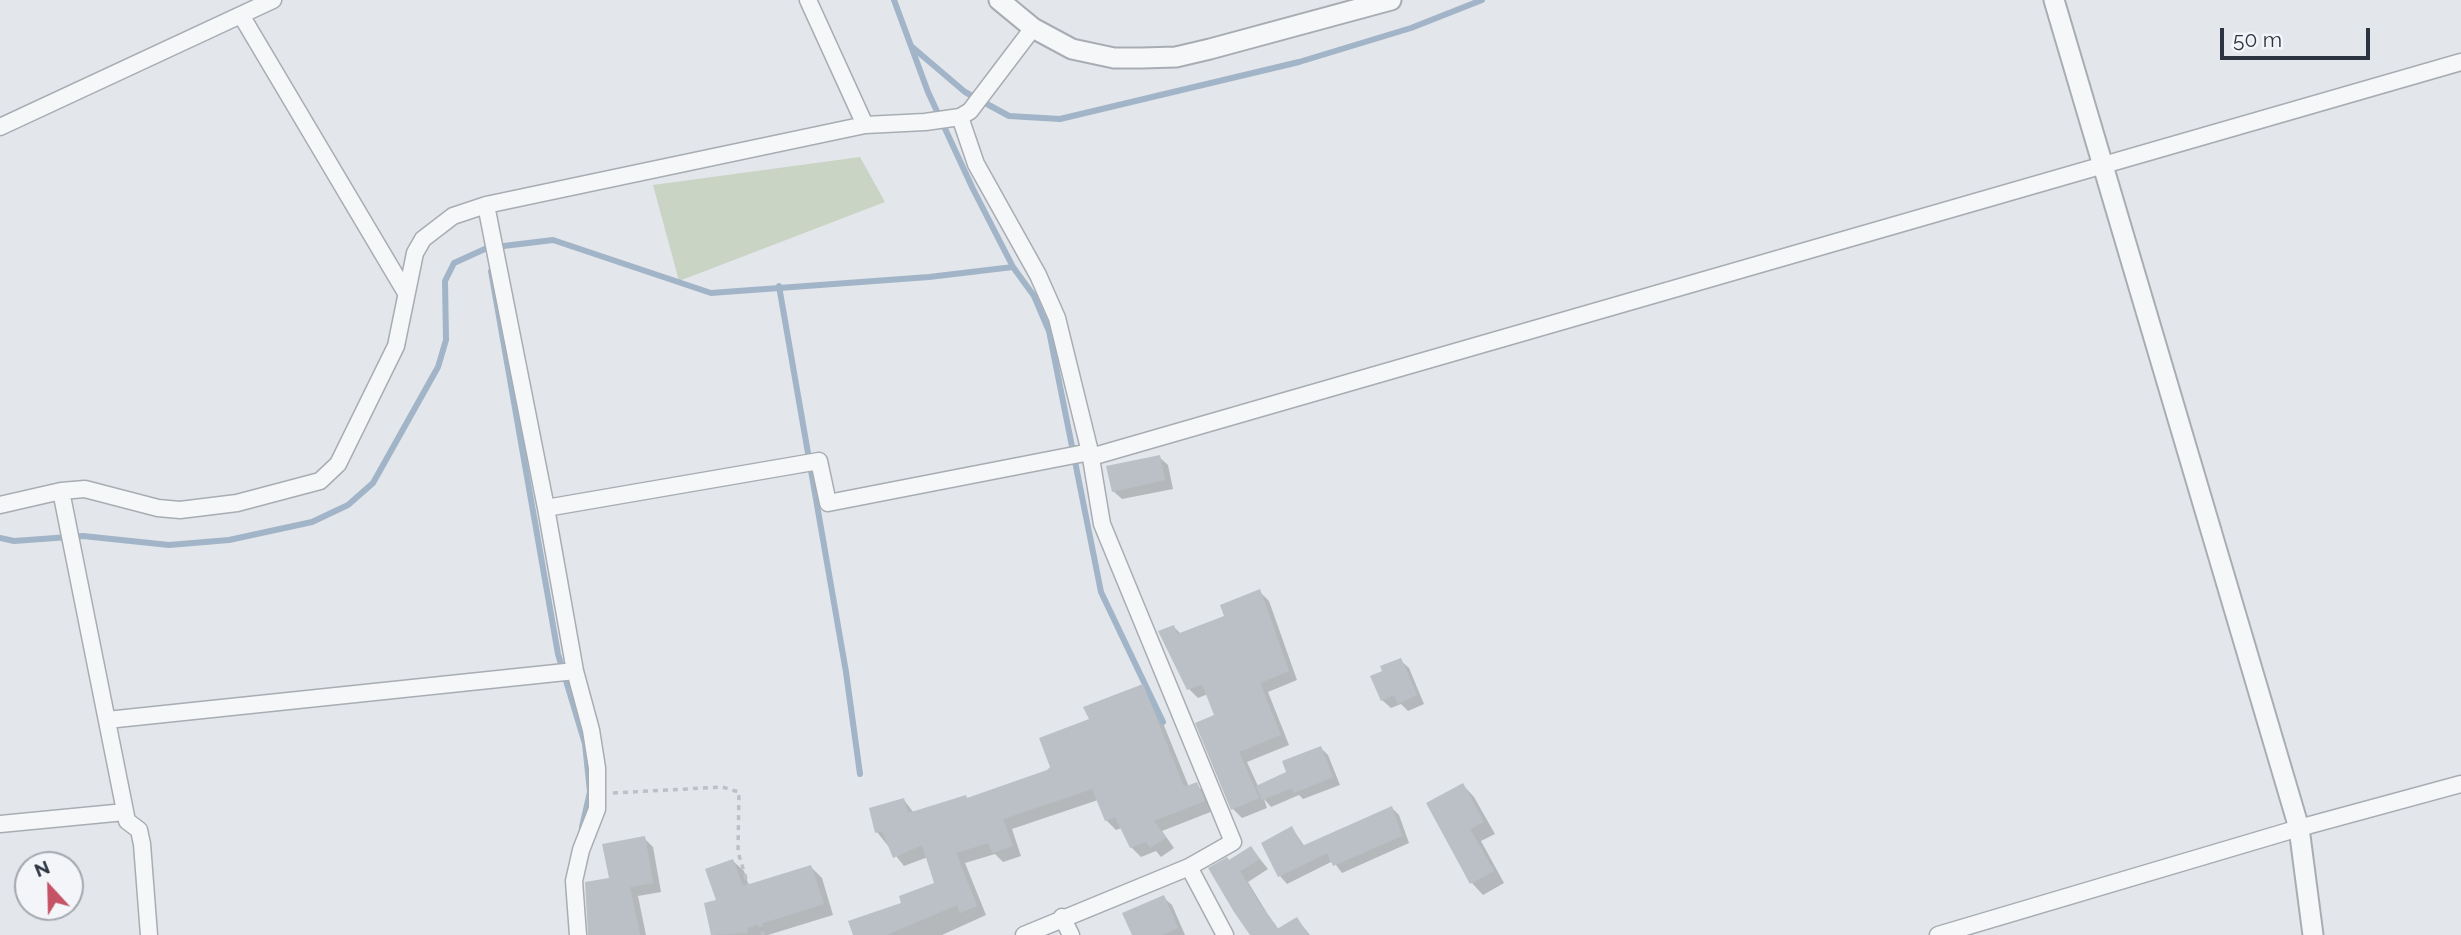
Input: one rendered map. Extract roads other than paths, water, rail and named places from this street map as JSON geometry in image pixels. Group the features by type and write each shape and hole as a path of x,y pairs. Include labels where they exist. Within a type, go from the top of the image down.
{"street":[{"path":"0,127 273,0"},
{"path":"808,0 865,125"},
{"path":"999,0 1052,40 1114,58 1176,57 1391,0"},
{"path":"2054,0 2100,164 2299,828 2313,935"},
{"path":"241,15 405,293"},
{"path":"0,505 61,491 85,489 158,508 180,510 237,503 320,481 338,464 386,371 402,328 405,293 415,253 423,239 453,216 486,205 865,125 960,117 970,110 1033,28"},
{"path":"547,508 819,461 828,503 1091,454 2461,62"},
{"path":"960,117 976,164 1038,275 1057,318 1091,454 1102,524 1233,842 1189,867 1062,917 1024,935"},
{"path":"486,205 547,508 575,671 592,730 597,809 581,850 574,881 578,935"},
{"path":"61,491 127,821 139,830 142,844 149,935"},
{"path":"107,720 575,671"},
{"path":"1938,935 2299,828 2461,784"},
{"path":"0,824 125,812"},
{"path":"1189,867 1225,935"},
{"path":"1062,917 1071,935"}],"waterway":[{"path":"894,0 911,46 965,92 1009,116 1060,119 1299,62 1411,28 1482,0"},
{"path":"911,46 928,92 973,189 1013,267 1034,296 1049,331 1101,592 1163,722"},
{"path":"0,538 14,541 83,536 169,545 229,540 312,522 348,505 373,483 438,367 446,340 445,281 454,263 487,248 553,240 711,293 929,277 1013,267"},
{"path":"491,271 558,654 585,744 590,792 582,827"},
{"path":"779,286 846,672 860,774"}]}
